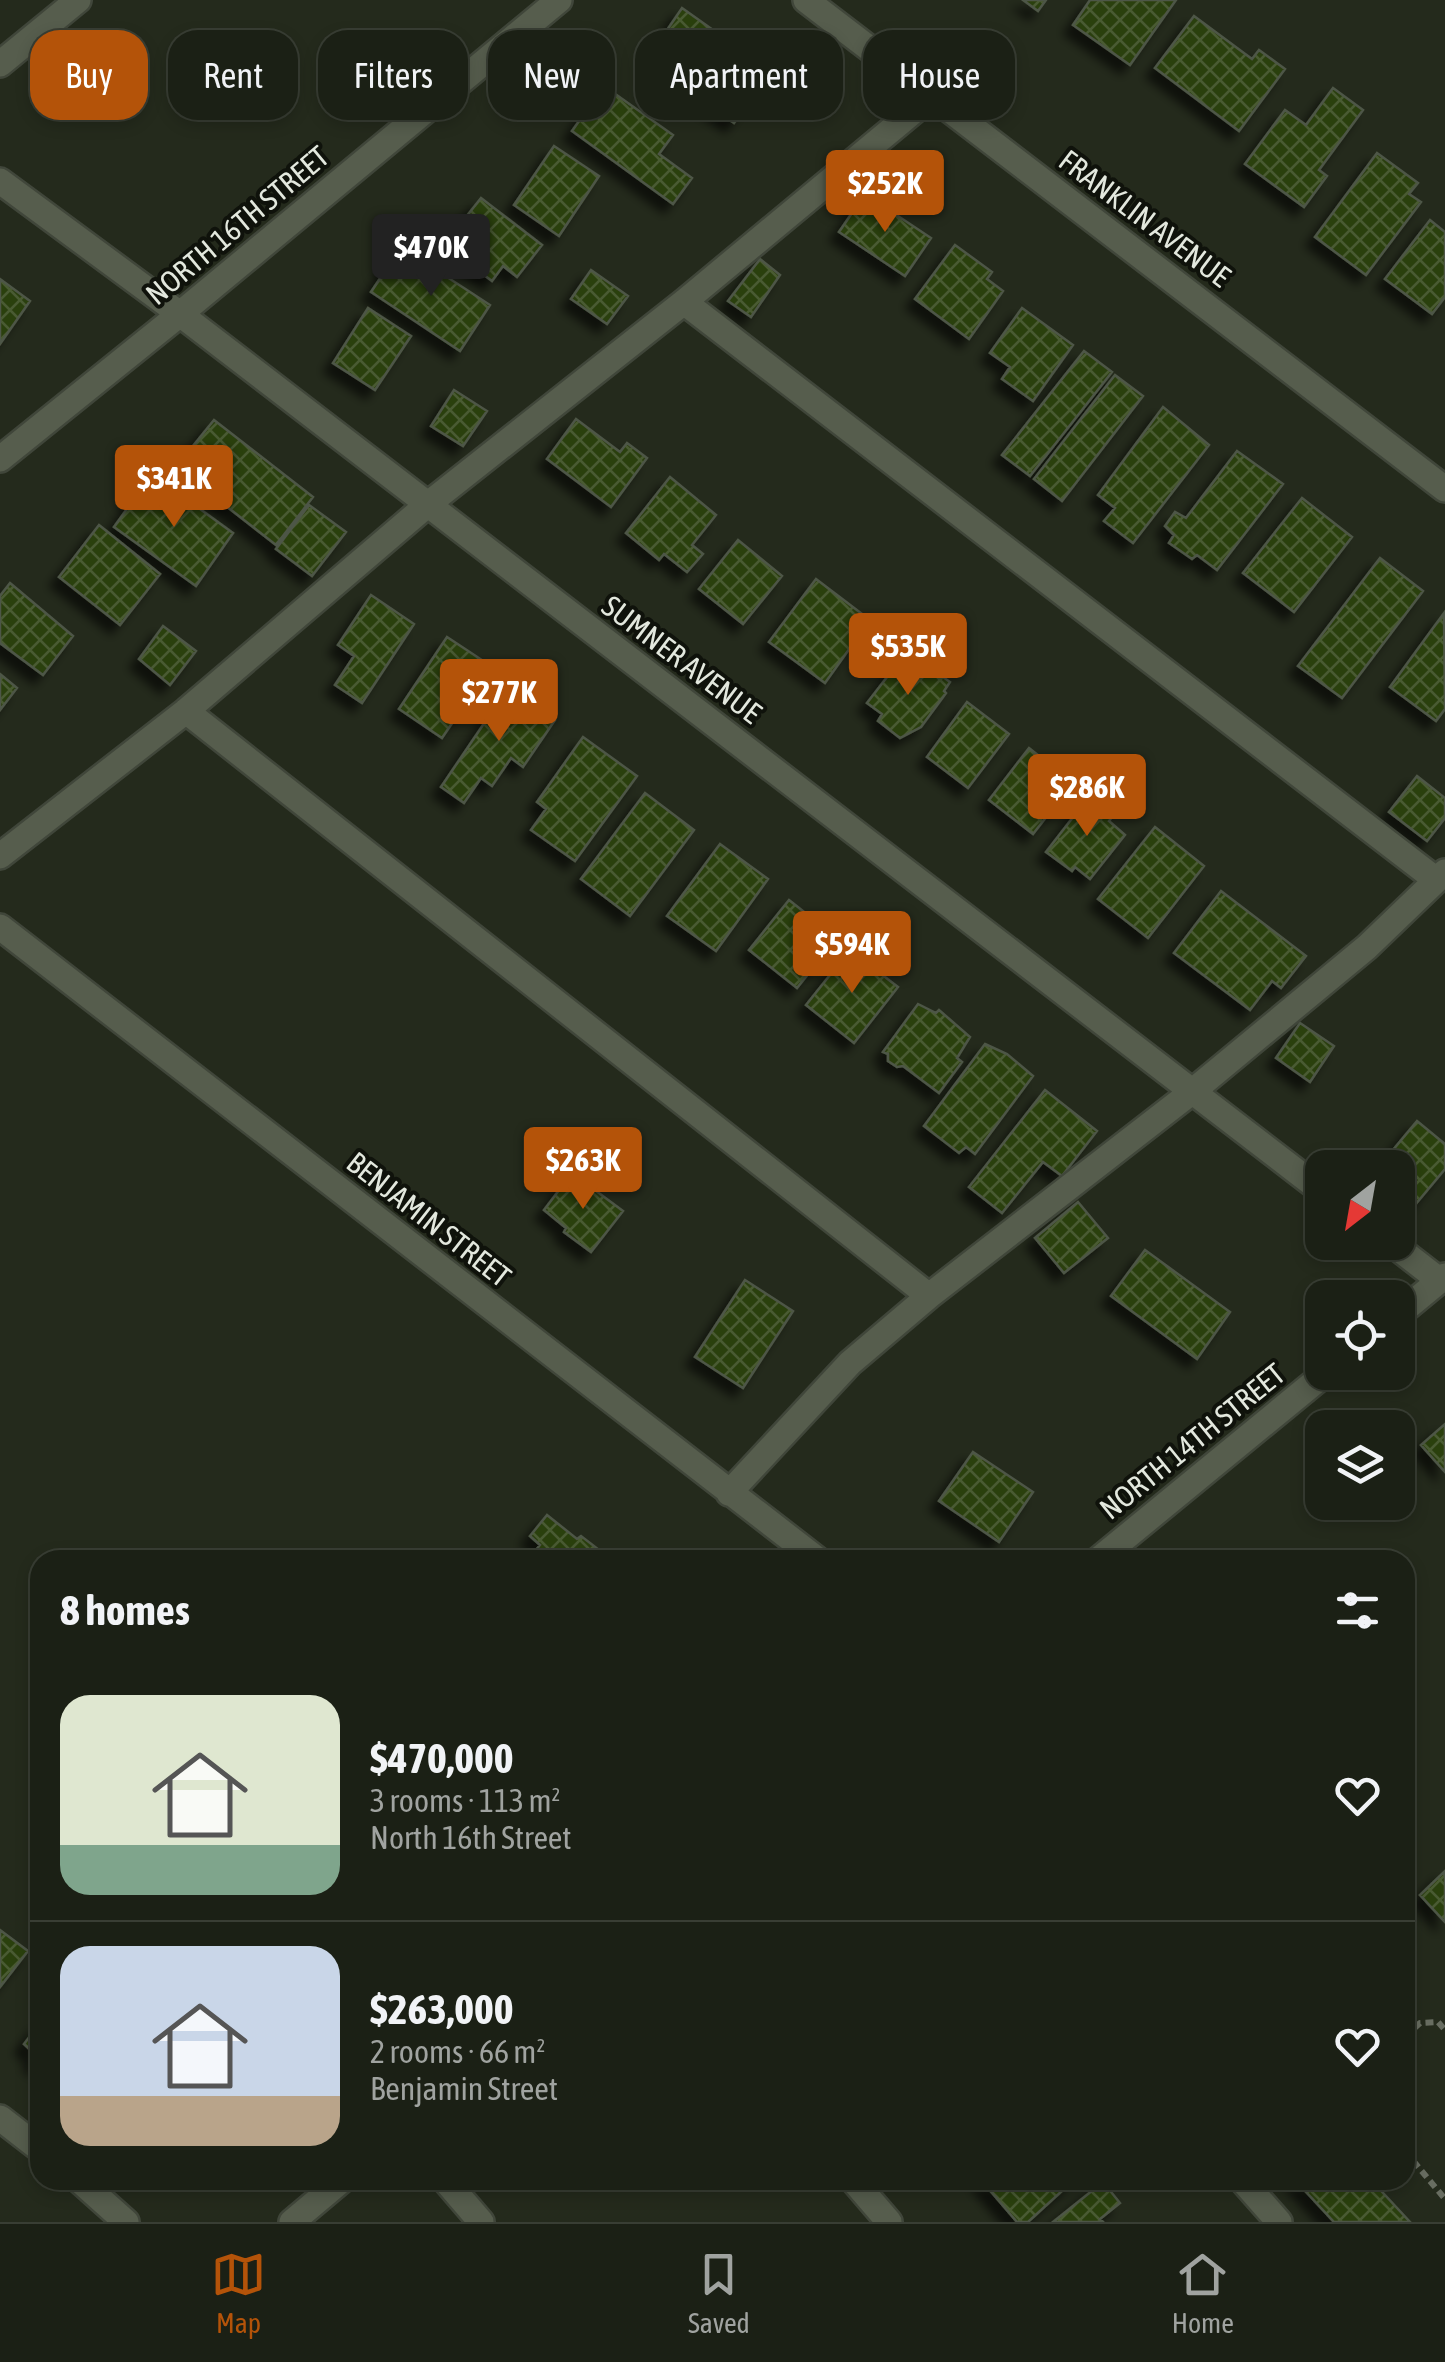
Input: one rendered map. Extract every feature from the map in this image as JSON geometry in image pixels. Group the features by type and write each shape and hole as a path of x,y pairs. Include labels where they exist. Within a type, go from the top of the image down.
{"street":[{"path":"0,64 78,0"},
{"name":"NORTH 16TH STREET","path":"0,459 559,0"},
{"name":"FRANKLIN AVENUE","path":"806,0 863,43"},
{"path":"0,856 186,710 427,505 684,302 903,120"},
{"name":"FRANKLIN AVENUE","path":"963,120 1445,489"},
{"name":"SUMNER AVENUE","path":"0,181 180,314 1305,1178"},
{"path":"684,302 1440,876 1367,947 1193,1091 929,1296 850,1363 730,1493"},
{"path":"186,710 929,1296"},
{"name":"BENJAMIN STREET","path":"0,927 805,1550"},
{"path":"1415,1259 1442,1278 1415,1301"},
{"name":"NORTH 14TH STREET","path":"1110,1550 1305,1390"},
{"path":"0,2118 30,2141"},
{"path":"90,2190 126,2222"},
{"path":"292,2222 330,2190"},
{"path":"454,2190 481,2222"},
{"path":"862,2190 889,2222"},
{"path":"1251,2190 1279,2222"}],"path":[{"path":"1415,2028 1420,2023 1438,2022 1445,2030"},
{"path":"1415,2163 1445,2198"}],"building":[{"path":"1023,0 1046,0 1038,11"},
{"path":"1090,0 1176,0 1130,65 1073,25"},
{"path":"682,8 713,30 667,30"},
{"path":"1194,16 1252,59 1259,50 1285,69 1239,131 1155,68"},
{"path":"1333,88 1363,110 1319,170 1327,176 1304,207 1245,164 1285,110 1306,125"},
{"path":"615,94 635,108 635,120 652,120 673,135 659,154 692,178 673,204 572,131 580,120 615,120"},
{"path":"554,146 599,176 559,236 514,205"},
{"path":"1377,153 1418,183 1409,194 1421,202 1366,275 1315,237"},
{"path":"865,194 931,238 905,276 839,232"},
{"path":"481,198 542,245 517,277 503,266 492,281 444,245"},
{"path":"1430,220 1445,232 1445,297 1432,314 1385,279"},
{"path":"955,245 992,272 987,279 1003,291 969,339 915,299"},
{"path":"401,247 490,305 460,351 371,292"},
{"path":"760,259 780,275 751,317 728,301"},
{"path":"591,270 628,296 607,324 571,299"},
{"path":"0,279 30,301 0,344"},
{"path":"368,308 411,336 375,390 333,363"},
{"path":"1022,308 1073,345 1033,401 1002,379 1010,367 990,353"},
{"path":"1084,351 1112,372 1030,476 1002,455"},
{"path":"1115,375 1143,396 1062,501 1034,479"},
{"path":"454,390 487,411 463,446 431,426"},
{"path":"1163,407 1209,445 1133,543 1104,521 1115,508 1098,495"},
{"path":"576,419 620,452 627,443 647,458 611,507 547,459"},
{"path":"214,420 313,497 276,545 176,467"},
{"path":"1237,451 1283,484 1217,570 1197,555 1192,559 1169,543 1174,535 1165,526 1175,512 1186,518"},
{"path":"152,474 233,533 196,586 114,527"},
{"path":"670,477 716,515 692,545 703,554 687,572 664,554 659,560 626,533"},
{"path":"1302,498 1352,537 1294,612 1243,573"},
{"path":"309,505 346,532 312,576 276,549"},
{"path":"99,525 160,574 120,625 59,577"},
{"path":"738,540 782,576 743,624 699,589"},
{"path":"1380,558 1423,591 1342,698 1298,666"},
{"path":"816,579 870,620 825,683 769,642"},
{"path":"10,583 73,636 43,675 0,643 0,596"},
{"path":"371,595 414,624 362,703 335,685 354,656 338,645"},
{"path":"1444,613 1445,709 1436,721 1390,687"},
{"path":"163,626 196,651 170,685 139,659"},
{"path":"447,637 491,666 442,738 399,709"},
{"path":"901,659 919,672 925,664 950,682 921,727 900,738 878,721 882,714 867,703"},
{"path":"0,674 17,688 0,710"},
{"path":"508,688 555,720 523,767 511,758 492,786 481,778 464,803 441,787"},
{"path":"967,702 1009,734 968,788 927,757"},
{"path":"583,737 637,776 575,861 531,830 546,809 537,802"},
{"path":"1029,748 1073,783 1033,834 989,800"},
{"path":"1417,776 1445,798 1445,818 1427,841 1389,812"},
{"path":"645,793 694,830 630,916 581,879"},
{"path":"1091,794 1115,813 1109,821 1125,835 1090,879 1046,852"},
{"path":"1155,827 1204,866 1148,938 1098,899"},
{"path":"720,844 768,879 716,951 667,916"},
{"path":"1221,891 1306,956 1281,988 1272,981 1250,1010 1174,953"},
{"path":"789,900 837,938 797,988 749,950"},
{"path":"850,950 898,987 854,1043 806,1005"},
{"path":"918,1004 936,1013 939,1010 970,1037 957,1058 962,1062 939,1093 903,1066 888,1061 888,1054 883,1052"},
{"path":"1300,1023 1334,1046 1310,1082 1276,1058"},
{"path":"985,1044 1007,1054 1033,1076 975,1154 966,1147 959,1153 924,1126"},
{"path":"1045,1090 1097,1131 1062,1176 1043,1162 1002,1213 969,1187"},
{"path":"1417,1121 1445,1144 1445,1169 1415,1205 1415,1150 1393,1150"},
{"path":"572,1173 623,1211 591,1252 564,1232 566,1228 544,1210"},
{"path":"1078,1202 1108,1238 1064,1273 1035,1238"},
{"path":"1145,1250 1230,1312 1197,1359 1111,1296"},
{"path":"745,1280 793,1311 743,1388 695,1357"},
{"path":"1445,1424 1445,1472 1421,1445"},
{"path":"973,1452 1033,1492 999,1542 939,1501"},
{"path":"547,1515 577,1539 581,1536 599,1550 536,1550 540,1545 530,1536"},
{"path":"1445,1871 1445,1922 1420,1895"},
{"path":"0,1930 28,1951 0,1987"},
{"path":"990,2190 1063,2190 1028,2222 1017,2222"},
{"path":"1093,2190 1109,2190 1120,2203 1100,2219 1103,2222 1053,2222"},
{"path":"1304,2190 1380,2190 1410,2222 1334,2222"}]}
